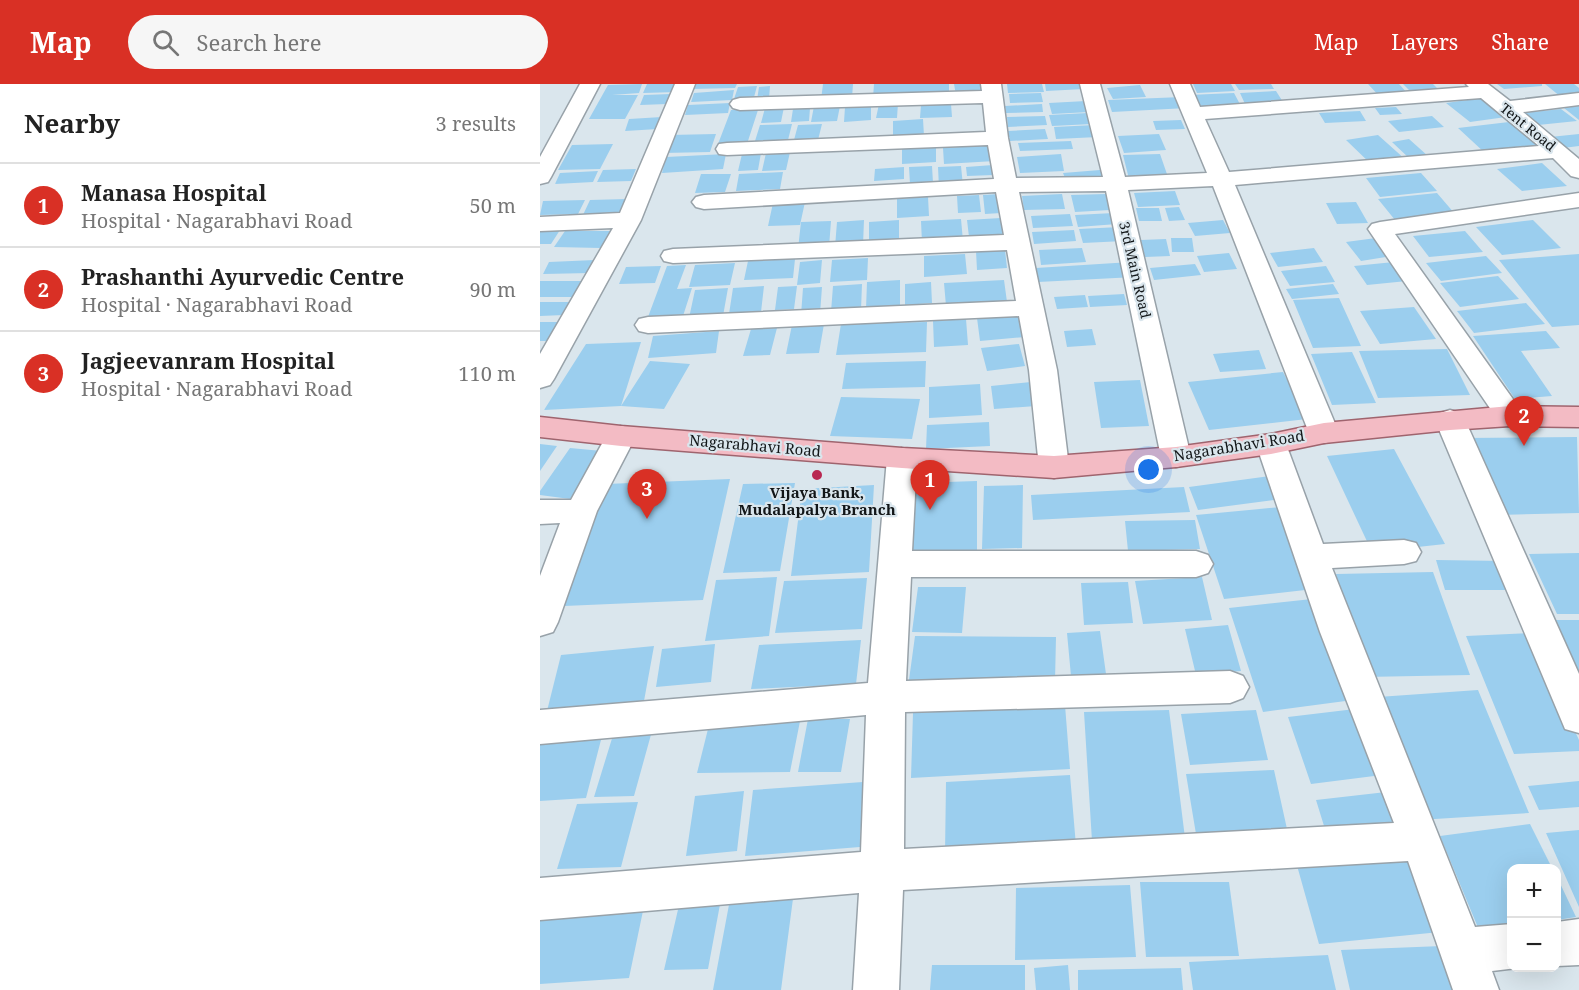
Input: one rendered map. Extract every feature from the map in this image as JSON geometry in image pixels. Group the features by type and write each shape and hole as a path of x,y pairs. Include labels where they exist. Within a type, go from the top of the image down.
{"main road":[{"name":"Nagarabhavi Road","path":"540,427 621,436 902,458 1054,467 1176,457 1271,444 1324,433 1450,420 1510,416 1579,417"}],"street":[{"path":"540,177 590,84"},
{"path":"540,379 629,220 685,84"},
{"name":"3rd Main Road","path":"1090,84 1106,140 1176,457"},
{"path":"1180,84 1221,178 1324,433"},
{"path":"1284,84 1300,107"},
{"path":"1192,114 1300,107 1481,88"},
{"name":"Tent Road","path":"1481,88 1579,171"},
{"path":"740,104 992,90 997,138 1043,370 1054,467"},
{"path":"1504,108 1579,99"},
{"path":"727,148 997,138"},
{"path":"704,202 1007,185 1116,184 1221,178 1558,151"},
{"path":"1510,416 1380,229 1579,200"},
{"path":"540,224 629,220"},
{"path":"673,256 1017,242"},
{"path":"648,325 1031,308"},
{"path":"1450,420 1579,717"},
{"path":"543,604 581,511 621,436"},
{"path":"1271,444 1338,632 1422,841 1469,970 1507,950"},
{"path":"876,990 882,871 886,697 902,458"},
{"path":"540,512 581,511"},
{"path":"1312,557 1404,552"},
{"path":"895,564 1196,564"},
{"path":"540,727 886,697 1230,687"},
{"path":"540,899 882,871 1422,841"},
{"path":"1561,944 1579,942"}],"building":[{"path":"642,84 639,93 612,95 638,95 625,119 589,119 608,85"},
{"path":"647,84 679,84 677,92 643,93"},
{"path":"693,84 737,84 735,88 691,89"},
{"path":"823,84 853,84 852,98 821,100"},
{"path":"874,84 949,84 949,95 873,98"},
{"path":"954,84 986,84 987,93 956,95"},
{"path":"1007,84 1042,84 1044,92 1008,93"},
{"path":"1045,84 1083,84 1084,89 1046,91"},
{"path":"1193,84 1231,84 1235,91 1197,93"},
{"path":"1235,84 1271,84 1274,89 1239,90"},
{"path":"1368,84 1399,84 1409,95 1380,97"},
{"path":"1403,84 1433,84 1441,92 1413,94"},
{"path":"1497,84 1542,84 1542,86 1504,89"},
{"path":"1545,84 1574,84 1579,88 1579,96 1561,97"},
{"path":"1140,85 1146,97 1113,99 1107,88"},
{"path":"757,86 753,101 733,102 738,87"},
{"path":"770,86 769,99 757,100 759,87"},
{"path":"734,90 732,100 691,102 694,93"},
{"path":"1276,91 1283,102 1245,104 1240,93"},
{"path":"1041,93 1043,102 1010,103 1009,94"},
{"path":"1234,93 1242,108 1196,110 1189,95"},
{"path":"671,94 667,104 640,105 644,95"},
{"path":"1182,97 1187,108 1112,112 1108,100"},
{"path":"1481,98 1506,117 1470,122 1446,103"},
{"path":"1086,101 1089,112 1052,114 1049,103"},
{"path":"730,103 728,113 685,115 688,105"},
{"path":"898,103 897,118 876,118 879,104"},
{"path":"951,104 952,117 920,118 921,105"},
{"path":"1042,104 1043,112 1006,113 1005,106"},
{"path":"814,106 840,106 837,121 811,122"},
{"path":"871,106 871,120 844,122 845,107"},
{"path":"1579,106 1579,120 1564,108"},
{"path":"784,107 781,122 761,123 765,108"},
{"path":"1396,107 1402,114 1380,115 1375,108"},
{"path":"810,108 809,121 791,122 793,109"},
{"path":"1561,109 1577,121 1538,125 1523,113"},
{"path":"731,110 758,110 747,144 718,144"},
{"path":"1360,111 1366,121 1325,123 1319,113"},
{"path":"1088,113 1092,124 1052,126 1049,115"},
{"path":"1045,116 1047,125 1008,127 1007,117"},
{"path":"1432,116 1444,127 1399,132 1388,121"},
{"path":"662,117 658,129 625,131 629,119"},
{"path":"923,119 924,136 893,138 893,121"},
{"path":"1181,120 1185,129 1156,130 1153,121"},
{"path":"1509,122 1538,146 1485,153 1458,128"},
{"path":"792,124 788,140 755,141 760,125"},
{"path":"822,124 818,140 794,140 798,125"},
{"path":"1095,125 1098,137 1056,139 1054,127"},
{"path":"1045,129 1048,139 1010,141 1008,131"},
{"path":"716,134 710,152 662,153 669,135"},
{"path":"1159,134 1166,150 1124,153 1118,136"},
{"path":"1579,134 1579,146 1563,148 1550,137"},
{"path":"1378,135 1406,160 1373,166 1346,140"},
{"path":"1409,139 1428,156 1410,159 1392,142"},
{"path":"1071,141 1073,149 1020,151 1018,143"},
{"path":"613,144 600,169 558,170 572,145"},
{"path":"993,145 995,161 944,164 943,148"},
{"path":"936,147 936,162 902,164 902,149"},
{"path":"790,152 786,170 762,171 766,153"},
{"path":"761,153 758,170 738,171 742,154"},
{"path":"726,154 723,169 662,173 666,157"},
{"path":"1061,154 1064,171 1020,173 1017,157"},
{"path":"1160,154 1168,177 1129,179 1123,155"},
{"path":"1542,163 1567,186 1522,191 1497,169"},
{"path":"993,165 994,175 967,176 966,167"},
{"path":"932,166 933,183 910,184 909,167"},
{"path":"961,166 963,186 939,188 938,167"},
{"path":"904,167 904,179 874,181 875,169"},
{"path":"636,169 631,181 597,182 603,170"},
{"path":"1100,170 1104,179 1067,183 1063,173"},
{"path":"598,171 593,182 555,184 560,173"},
{"path":"783,172 780,189 736,191 739,174"},
{"path":"1421,173 1437,191 1380,197 1366,178"},
{"path":"701,174 731,174 725,192 695,193"},
{"path":"1175,191 1180,205 1138,207 1134,193"},
{"path":"1437,193 1455,214 1395,220 1378,199"},
{"path":"999,194 1001,213 985,214 983,195"},
{"path":"1062,194 1065,209 1024,210 1022,196"},
{"path":"1106,194 1110,210 1075,212 1071,195"},
{"path":"979,195 981,212 958,213 957,196"},
{"path":"928,197 929,216 897,218 897,199"},
{"path":"627,199 619,215 582,217 590,200"},
{"path":"585,200 578,214 540,215 543,201"},
{"path":"805,202 800,225 768,226 773,203"},
{"path":"1356,202 1368,223 1337,224 1326,203"},
{"path":"1179,207 1185,220 1169,221 1165,208"},
{"path":"1136,208 1159,208 1162,221 1139,221"},
{"path":"1114,213 1117,224 1078,227 1075,215"},
{"path":"1070,214 1073,226 1033,228 1031,216"},
{"path":"1001,218 1005,234 969,237 967,220"},
{"path":"961,219 963,241 922,243 921,221"},
{"path":"864,220 863,245 835,247 837,222"},
{"path":"899,220 899,242 869,244 869,222"},
{"path":"1223,220 1230,233 1195,236 1188,223"},
{"path":"1533,220 1561,248 1502,255 1476,227"},
{"path":"831,221 829,247 798,249 801,222"},
{"path":"1120,227 1124,241 1083,243 1079,229"},
{"path":"540,230 560,230 551,244 540,244"},
{"path":"1074,230 1076,241 1034,244 1032,232"},
{"path":"565,231 610,231 601,248 554,247"},
{"path":"1465,231 1483,252 1429,257 1413,236"},
{"path":"1171,238 1192,238 1194,252 1172,252"},
{"path":"1376,238 1392,256 1361,261 1346,242"},
{"path":"1166,239 1170,256 1145,257 1141,240"},
{"path":"1082,248 1086,262 1041,265 1039,250"},
{"path":"1314,248 1323,262 1278,267 1270,253"},
{"path":"1005,250 1007,268 977,270 976,251"},
{"path":"1229,253 1237,269 1204,272 1197,256"},
{"path":"965,254 967,274 924,277 924,256"},
{"path":"1579,254 1579,325 1552,327 1499,260"},
{"path":"1486,256 1502,273 1441,281 1426,263"},
{"path":"868,258 867,280 830,282 832,260"},
{"path":"795,259 793,278 744,280 748,261"},
{"path":"595,260 590,273 543,274 549,262"},
{"path":"822,260 820,283 797,285 800,262"},
{"path":"1131,262 1135,277 1038,282 1036,268"},
{"path":"1394,262 1407,281 1367,285 1354,266"},
{"path":"735,263 730,285 689,287 695,265"},
{"path":"1195,264 1201,275 1154,280 1150,268"},
{"path":"686,265 677,289 692,288 683,316 648,317 667,266"},
{"path":"661,266 655,283 619,284 626,267"},
{"path":"1326,266 1335,282 1290,286 1281,271"},
{"path":"1498,276 1519,299 1460,307 1440,283"},
{"path":"900,280 900,307 866,309 867,282"},
{"path":"1004,280 1007,302 946,306 944,283"},
{"path":"540,281 587,281 578,297 540,297"},
{"path":"931,282 932,303 905,305 905,284"},
{"path":"862,284 861,310 831,312 833,286"},
{"path":"1333,284 1339,294 1292,299 1286,289"},
{"path":"764,286 761,312 729,314 733,288"},
{"path":"797,286 794,309 775,310 778,287"},
{"path":"822,287 820,314 801,315 803,288"},
{"path":"728,288 723,316 689,318 695,290"},
{"path":"1124,294 1127,305 1090,307 1088,296"},
{"path":"1085,295 1088,307 1057,309 1054,297"},
{"path":"1339,298 1361,346 1313,348 1293,300"},
{"path":"540,302 571,302 564,315 540,316"},
{"path":"1526,303 1545,324 1474,333 1457,311"},
{"path":"1414,307 1436,339 1380,344 1360,311"},
{"path":"1021,314 1025,337 980,341 977,318"},
{"path":"966,319 968,345 934,347 933,321"},
{"path":"540,322 562,322 552,341 540,341"},
{"path":"927,322 926,352 836,355 841,324"},
{"path":"824,324 819,353 786,354 792,325"},
{"path":"777,328 770,355 743,356 751,329"},
{"path":"1092,329 1096,345 1067,347 1064,331"},
{"path":"719,331 716,353 648,358 653,336"},
{"path":"1546,331 1560,348 1521,351 1552,396 1515,399 1473,336"},
{"path":"641,342 621,406 544,410 586,344"},
{"path":"1019,344 1025,366 987,371 981,348"},
{"path":"1447,349 1470,395 1378,398 1359,351"},
{"path":"1259,350 1266,369 1220,372 1213,354"},
{"path":"1352,352 1376,403 1332,405 1311,354"},
{"path":"650,361 690,364 664,409 621,406"},
{"path":"926,361 925,387 842,389 846,363"},
{"path":"1283,372 1307,419 1209,430 1188,382"},
{"path":"1140,380 1149,426 1101,428 1094,382"},
{"path":"1031,382 1036,406 994,409 991,386"},
{"path":"980,384 982,415 929,418 929,387"},
{"path":"841,397 920,399 912,439 830,436"},
{"path":"989,422 990,446 926,449 927,425"},
{"path":"1577,437 1579,513 1497,515 1463,438"},
{"path":"540,444 557,446 540,471"},
{"path":"570,448 602,451 570,499 540,495 540,491"},
{"path":"1394,449 1445,544 1372,552 1327,456"},
{"path":"1270,476 1281,499 1198,510 1189,487"},
{"path":"730,479 703,600 564,606 606,484"},
{"path":"977,481 977,552 912,555 916,483"},
{"path":"795,483 780,571 723,573 743,484"},
{"path":"874,485 869,572 791,576 802,489"},
{"path":"1023,485 1022,548 982,549 984,486"},
{"path":"1184,487 1190,512 1033,520 1031,495"},
{"path":"1281,507 1314,589 1224,599 1196,515"},
{"path":"1195,520 1200,549 1128,551 1125,521"},
{"path":"1579,553 1579,614 1557,614 1529,554"},
{"path":"1436,560 1505,561 1516,590 1445,590"},
{"path":"1433,572 1470,675 1364,677 1336,574"},
{"path":"777,577 769,636 705,641 716,580"},
{"path":"1202,577 1212,620 1143,624 1135,581"},
{"path":"867,578 862,629 775,633 784,581"},
{"path":"1128,582 1133,623 1084,625 1081,583"},
{"path":"918,587 966,587 962,633 912,632"},
{"path":"1312,599 1353,700 1263,712 1229,608"},
{"path":"1543,620 1579,620 1579,696 1574,696"},
{"path":"1228,625 1241,671 1196,675 1185,629"},
{"path":"1100,631 1106,674 1071,676 1067,633"},
{"path":"1529,633 1579,740 1579,751 1514,754 1466,636"},
{"path":"915,636 1056,637 1055,681 909,680"},
{"path":"861,640 856,684 751,689 759,645"},
{"path":"715,644 711,682 656,687 662,649"},
{"path":"654,646 642,712 544,723 561,655"},
{"path":"1478,690 1529,813 1419,820 1378,697"},
{"path":"1065,705 1070,769 911,778 913,713"},
{"path":"1355,709 1382,775 1311,784 1288,717"},
{"path":"1169,710 1185,838 1092,841 1084,712"},
{"path":"1256,710 1268,760 1190,765 1181,714"},
{"path":"801,716 790,772 697,773 711,717"},
{"path":"808,719 850,719 841,772 798,772"},
{"path":"652,731 634,796 594,797 614,732"},
{"path":"602,736 586,798 540,801 540,740"},
{"path":"1274,770 1287,829 1196,834 1186,774"},
{"path":"1070,775 1076,846 945,854 946,782"},
{"path":"1579,781 1579,807 1539,810 1528,786"},
{"path":"863,782 860,847 745,856 753,790"},
{"path":"744,791 737,851 686,856 695,796"},
{"path":"1395,791 1411,833 1329,842 1316,800"},
{"path":"638,802 621,867 557,869 577,804"},
{"path":"1530,824 1550,864 1507,864 1507,927 1479,930 1440,836"},
{"path":"1579,830 1579,907 1561,864 1546,833"},
{"path":"1411,851 1440,932 1319,944 1296,862"},
{"path":"1140,882 1229,882 1239,956 1146,957"},
{"path":"1130,885 1136,957 1015,960 1016,888"},
{"path":"1561,885 1576,917 1561,919"},
{"path":"794,891 781,990 713,990 731,894"},
{"path":"721,899 708,969 664,970 680,901"},
{"path":"644,906 629,978 540,984 540,914"},
{"path":"1442,946 1456,990 1350,990 1341,950"},
{"path":"1328,955 1336,990 1193,990 1189,962"},
{"path":"932,965 1025,965 1025,990 930,990"},
{"path":"1068,965 1070,990 1036,990 1034,968"},
{"path":"1181,968 1183,990 1078,990 1078,970"}],"place":[{"name":"Prashanthi Ayurvedic Centre","path":"1524,446"},
{"name":"Vijaya Bank, Mudalapalya Branch","path":"817,475"},
{"name":"Manasa Hospital","path":"930,510"},
{"name":"Jagjeevanram Hospital","path":"647,519"}]}
